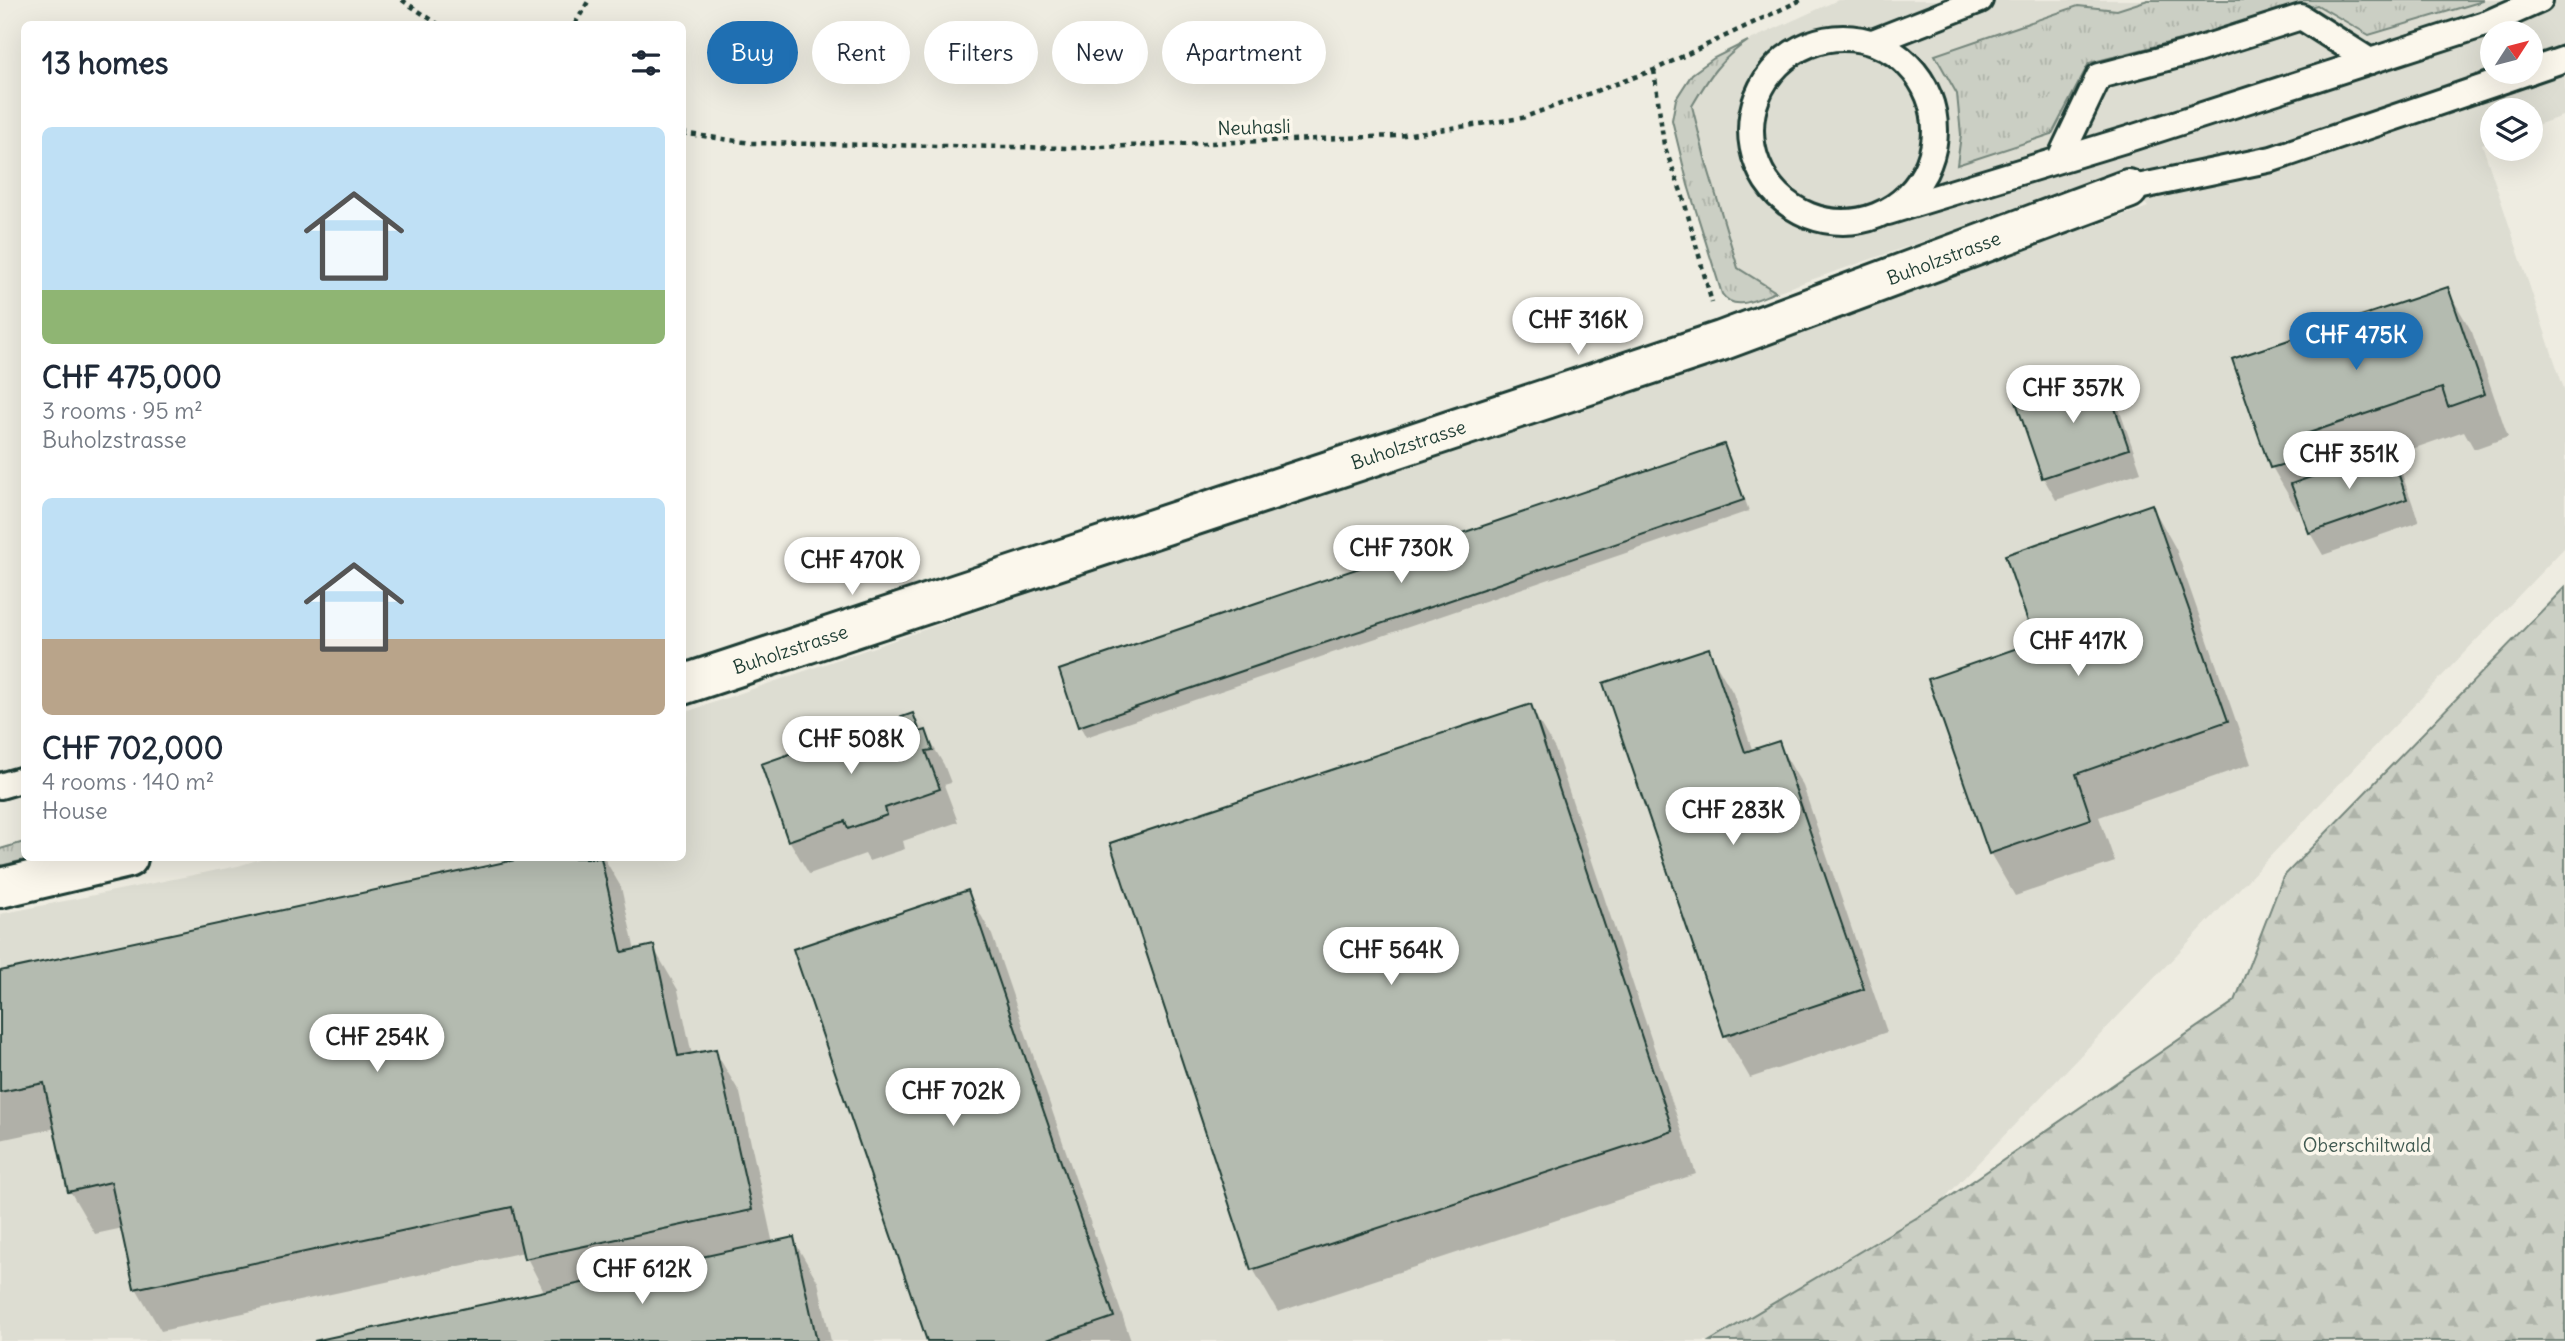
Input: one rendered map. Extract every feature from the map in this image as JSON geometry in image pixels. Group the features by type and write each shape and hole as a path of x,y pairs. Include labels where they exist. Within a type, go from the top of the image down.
{"street":[{"name":"Buholzstrasse","path":"686,684 1721,341 2128,189"},
{"path":"0,888 115,861"}],"lane":[{"path":"1873,42 1980,0"},
{"path":"1888,212 1916,189 1933,158 1937,122 1926,88 1904,59 1873,42 1834,37 1798,49 1769,74 1752,109 1751,144 1763,178 1787,205 1819,220 1854,223 2128,139 2488,23 2540,0"},
{"path":"2060,158 2099,76 2194,51 2301,17 2370,61"},
{"path":"2543,66 2565,59"},
{"path":"2128,189 2272,159 2491,84"},
{"path":"0,786 21,780"}],"path":[{"path":"402,0 434,21"},
{"path":"577,21 589,0"},
{"name":"Neuhasli","path":"686,134 751,142 1073,148 1397,136 1522,118 1654,70 1801,0"},
{"path":"1654,70 1664,145 1683,197 1721,341"}],"shaded area":[{"path":"1838,0 2565,0 2565,115 2543,123 2543,98 2480,98 2480,161 2488,161 2565,392 2565,547 1938,1205 1710,1341 0,1341 0,914 254,861 686,861 686,712 2148,207 2120,173 1776,292 1738,268 1706,162 1692,106 1728,54 1748,41"}],"green space":[{"path":"2148,0 2483,1 2369,35 2317,5 2089,63 2052,134 1957,165 1961,135 1957,94 1935,55 2078,6 2117,10"},
{"path":"1748,41 1729,55 1716,70 1692,106 1738,268 1776,292 1747,302 1733,303 1722,294 1688,185 1672,120 1676,99 1692,74 1714,58"},
{"name":"Oberschiltwald","path":"2565,587 2565,1341 1710,1341 1938,1205 2235,1001 2283,877"},
{"path":"21,843 21,861 0,866 0,849"}],"building":[{"path":"2448,287 2485,394 2448,407 2442,388 2303,435 2308,458 2270,468 2232,359"},
{"path":"2103,373 2129,449 2042,478 2016,402"},
{"path":"1724,444 1744,500 1078,727 1059,670"},
{"path":"2390,449 2407,499 2309,533 2291,484"},
{"path":"2152,504 2228,721 2076,774 2091,819 1989,854 1928,679 2035,642 2005,555"},
{"path":"1709,648 1745,752 1779,741 1864,989 1724,1036 1603,683"},
{"path":"1531,704 1673,1131 1251,1270 1110,843"},
{"path":"913,713 920,732 926,730 933,750 926,751 940,789 885,808 887,815 848,829 845,821 788,841 761,764 835,738 833,731 871,718 874,727"},
{"path":"510,861 602,861 622,952 654,945 678,1056 716,1049 752,1210 524,1259 512,1207 134,1289 111,1182 68,1192 44,1083 0,1092 0,971"},
{"path":"968,890 1114,1317 1044,1341 927,1341 793,949"},
{"path":"794,1237 817,1341 314,1341"}]}
